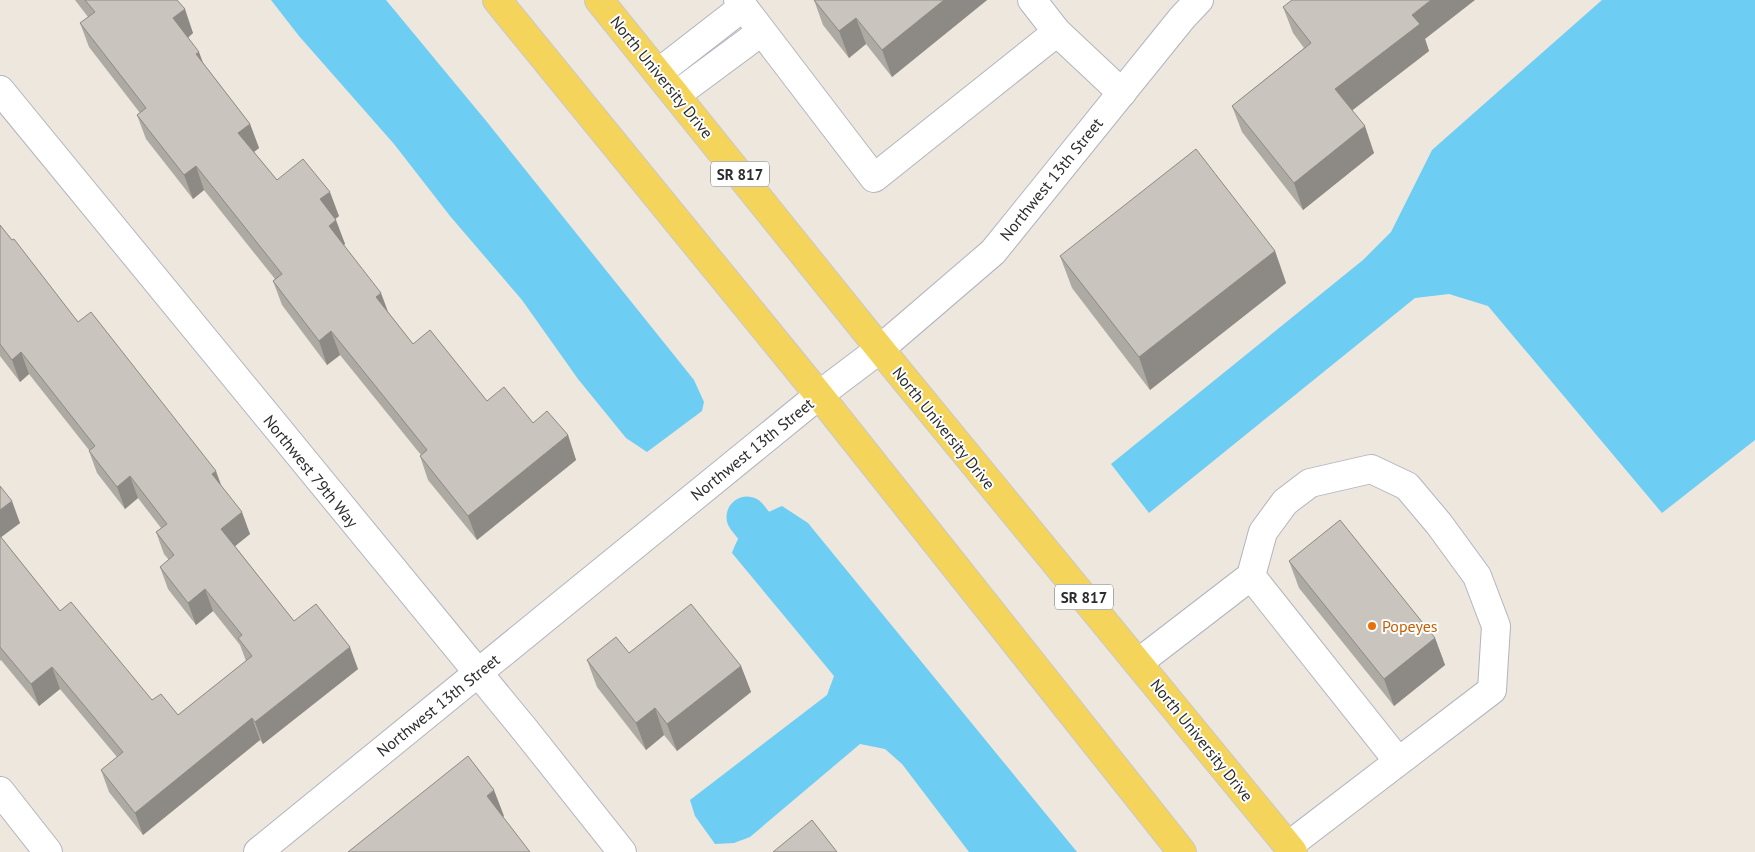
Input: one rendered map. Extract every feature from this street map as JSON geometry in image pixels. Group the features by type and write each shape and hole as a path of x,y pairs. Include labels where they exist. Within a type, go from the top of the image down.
{"main road":[{"path":"497,0 819,394 1182,852"},
{"name":"North University Drive","path":"600,0 880,349 1291,849"}],"street":[{"path":"1032,0 1057,32 1122,93"},
{"name":"Northwest 13th Street","path":"258,852 819,394 880,349 993,252 1182,18 1200,0"},
{"path":"658,73 741,4 874,178 1057,32"},
{"path":"676,95 761,32"},
{"name":"Northwest 79th Way","path":"0,90 525,730 622,852"},
{"path":"1138,664 1251,576 1263,532 1285,502 1310,483 1371,469 1407,486 1439,524 1477,576 1496,626 1492,690 1398,761 1291,849"},
{"path":"1251,576 1398,761"},
{"path":"0,792 48,852"}],"water":[{"path":"271,0 386,0 487,122 694,380 704,402 702,411 647,452 626,438 578,379 522,300 450,216 394,144 299,36"},
{"path":"1602,0 1755,0 1755,440 1662,513 1488,306 1449,294 1415,298 1149,513 1111,464 1363,260 1391,232 1432,150"},
{"path":"782,506 808,523 1077,852 969,852 902,764 885,749 860,744 750,837 734,843 715,844 695,816 690,800 827,695 834,676 732,553 741,535 751,523 764,514"}],"building":[{"path":"85,0 177,0 185,9 173,18 199,52 196,54 250,124 238,133 277,180 303,159 330,192 320,199 336,220 329,226 381,293 376,297 413,344 430,330 487,401 504,387 533,423 547,411 568,435 468,516 420,456 427,450 331,331 319,341 273,281 282,274 196,166 184,175 137,115 146,108 80,23 95,12"},
{"path":"814,0 944,0 882,50 856,18 839,31"},
{"path":"1292,0 1431,0 1412,15 1420,24 1335,89 1365,126 1294,183 1232,106 1311,43 1283,7"},
{"path":"1196,149 1275,251 1139,357 1060,256"},
{"path":"0,225 12,240 14,239 78,322 91,312 216,471 212,474 242,512 221,529 294,621 316,604 350,647 255,722 252,718 135,813 101,770 123,752 52,667 31,684 0,647 0,536 60,611 71,602 152,700 161,694 178,715 252,656 238,638 242,635 205,589 188,603 160,567 174,555 156,532 167,524 130,476 117,487 89,451 95,446 21,352 12,360 0,344"},
{"path":"0,486 12,501 0,510"},
{"name":"Popeyes","path":"1340,520 1435,638 1384,679 1289,561"},
{"path":"691,604 741,666 667,724 655,708 636,723 587,660 616,637 629,653"},
{"path":"468,756 494,790 487,796 530,852 348,852"},
{"path":"812,820 837,852 773,852"}],"waterway":[{"path":"747,517 786,566"}],"place":[{"name":"Popeyes","path":"1372,626"}]}
